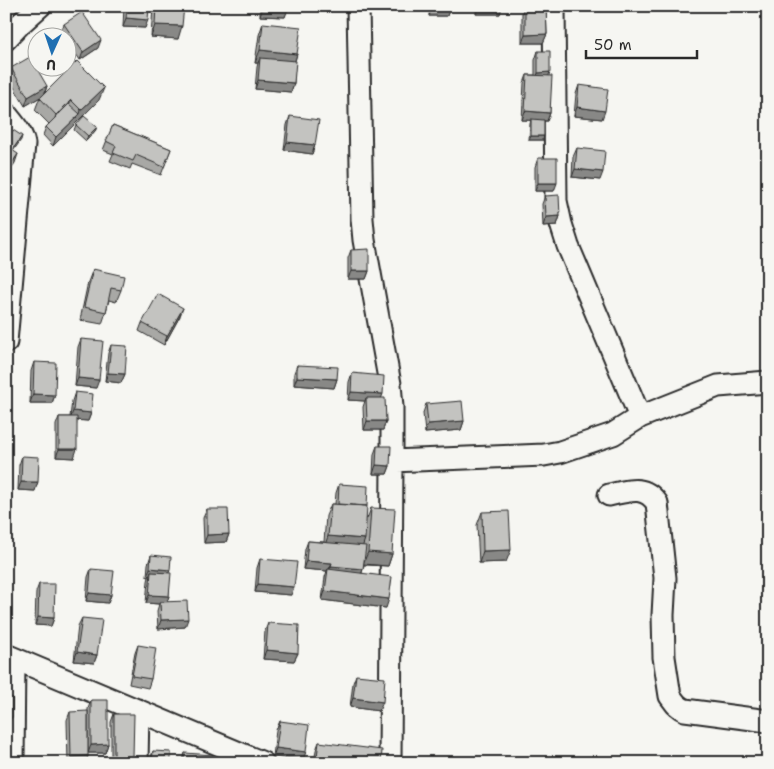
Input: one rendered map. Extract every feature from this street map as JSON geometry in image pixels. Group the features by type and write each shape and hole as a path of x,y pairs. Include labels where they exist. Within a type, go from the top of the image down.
{"street":[{"path":"6,39 40,6"},
{"path":"358,6 362,220 390,384 392,407 390,763"},
{"path":"554,6 556,201 568,246 640,416"},
{"path":"6,114 23,137 24,144 6,342"},
{"path":"392,461 544,455 560,452 613,434 640,416 718,386 768,382"},
{"path":"609,495 635,489 651,494 657,503 664,578 664,657 670,696 676,704 685,710 768,721"},
{"path":"13,763 10,657 263,763"},
{"path":"137,763 138,710"}],"building":[{"path":"127,6 149,6 148,20 126,18"},
{"path":"156,6 184,6 182,26 155,25"},
{"path":"263,6 288,6 288,9 263,8"},
{"path":"432,6 450,6 450,7 432,8"},
{"path":"525,6 546,6 547,34 525,35"},
{"path":"82,12 101,40 83,52 78,45 78,28 67,28 64,24"},
{"path":"263,23 301,27 297,54 260,50"},
{"path":"538,51 550,51 550,72 538,73"},
{"path":"28,58 28,78 42,78 47,86 28,97 11,68"},
{"path":"260,58 296,61 294,83 258,80"},
{"path":"78,62 104,88 81,110 71,100 56,115 40,98 60,78 78,78"},
{"path":"527,75 552,76 550,113 525,111"},
{"path":"579,85 608,89 605,111 577,107"},
{"path":"69,104 80,114 56,137 46,127"},
{"path":"84,116 97,127 88,136 76,125"},
{"path":"290,116 319,120 315,145 287,142"},
{"path":"531,119 544,120 544,136 531,136"},
{"path":"113,125 171,149 164,167 136,155 133,161 113,153 116,146 106,141"},
{"path":"13,130 22,136 13,149 6,145 6,139"},
{"path":"6,146 18,154 6,172"},
{"path":"577,148 605,151 603,172 575,169"},
{"path":"538,158 557,158 557,183 538,183"},
{"path":"559,195 560,216 546,217 545,196"},
{"path":"369,249 369,271 351,271 351,250"},
{"path":"93,269 124,276 121,290 111,288 106,312 84,307"},
{"path":"158,294 183,308 167,336 142,323"},
{"path":"81,339 103,341 99,380 78,378"},
{"path":"111,345 127,346 125,374 108,373"},
{"path":"34,362 56,363 55,395 33,394"},
{"path":"297,365 338,367 337,379 297,377"},
{"path":"352,373 384,376 383,394 351,392"},
{"path":"75,392 93,394 91,413 73,411"},
{"path":"366,398 385,398 386,421 367,421"},
{"path":"462,401 464,421 428,424 426,404"},
{"path":"59,417 77,417 77,449 59,449"},
{"path":"377,446 391,446 390,466 376,465"},
{"path":"22,456 39,457 38,482 21,482"},
{"path":"339,484 368,486 367,506 338,504"},
{"path":"331,504 367,506 365,539 328,536"},
{"path":"371,508 395,509 392,554 368,552"},
{"path":"207,509 228,509 229,534 207,535"},
{"path":"509,511 511,550 483,551 482,512"},
{"path":"308,541 366,546 363,569 331,566 332,563 306,561"},
{"path":"151,555 171,557 170,570 150,568"},
{"path":"260,559 297,562 294,587 258,584"},
{"path":"91,569 114,571 111,595 89,593"},
{"path":"328,569 392,577 389,599 325,591"},
{"path":"151,572 171,573 169,596 149,595"},
{"path":"39,584 55,584 54,618 38,617"},
{"path":"187,601 188,619 161,620 160,602"},
{"path":"82,618 102,620 97,655 77,652"},
{"path":"268,623 299,625 298,653 266,650"},
{"path":"138,645 156,648 151,679 132,676"},
{"path":"356,675 385,678 383,702 353,698"},
{"path":"6,697 12,697 12,717 6,717"},
{"path":"91,700 108,700 108,744 91,745"},
{"path":"88,711 88,756 71,757 70,712"},
{"path":"114,714 134,714 133,757 114,757"},
{"path":"280,721 309,725 306,752 276,748"},
{"path":"319,742 382,750 381,763 316,763"},
{"path":"153,751 171,752 171,763 152,763"},
{"path":"185,753 213,755 212,763 184,763"}]}
